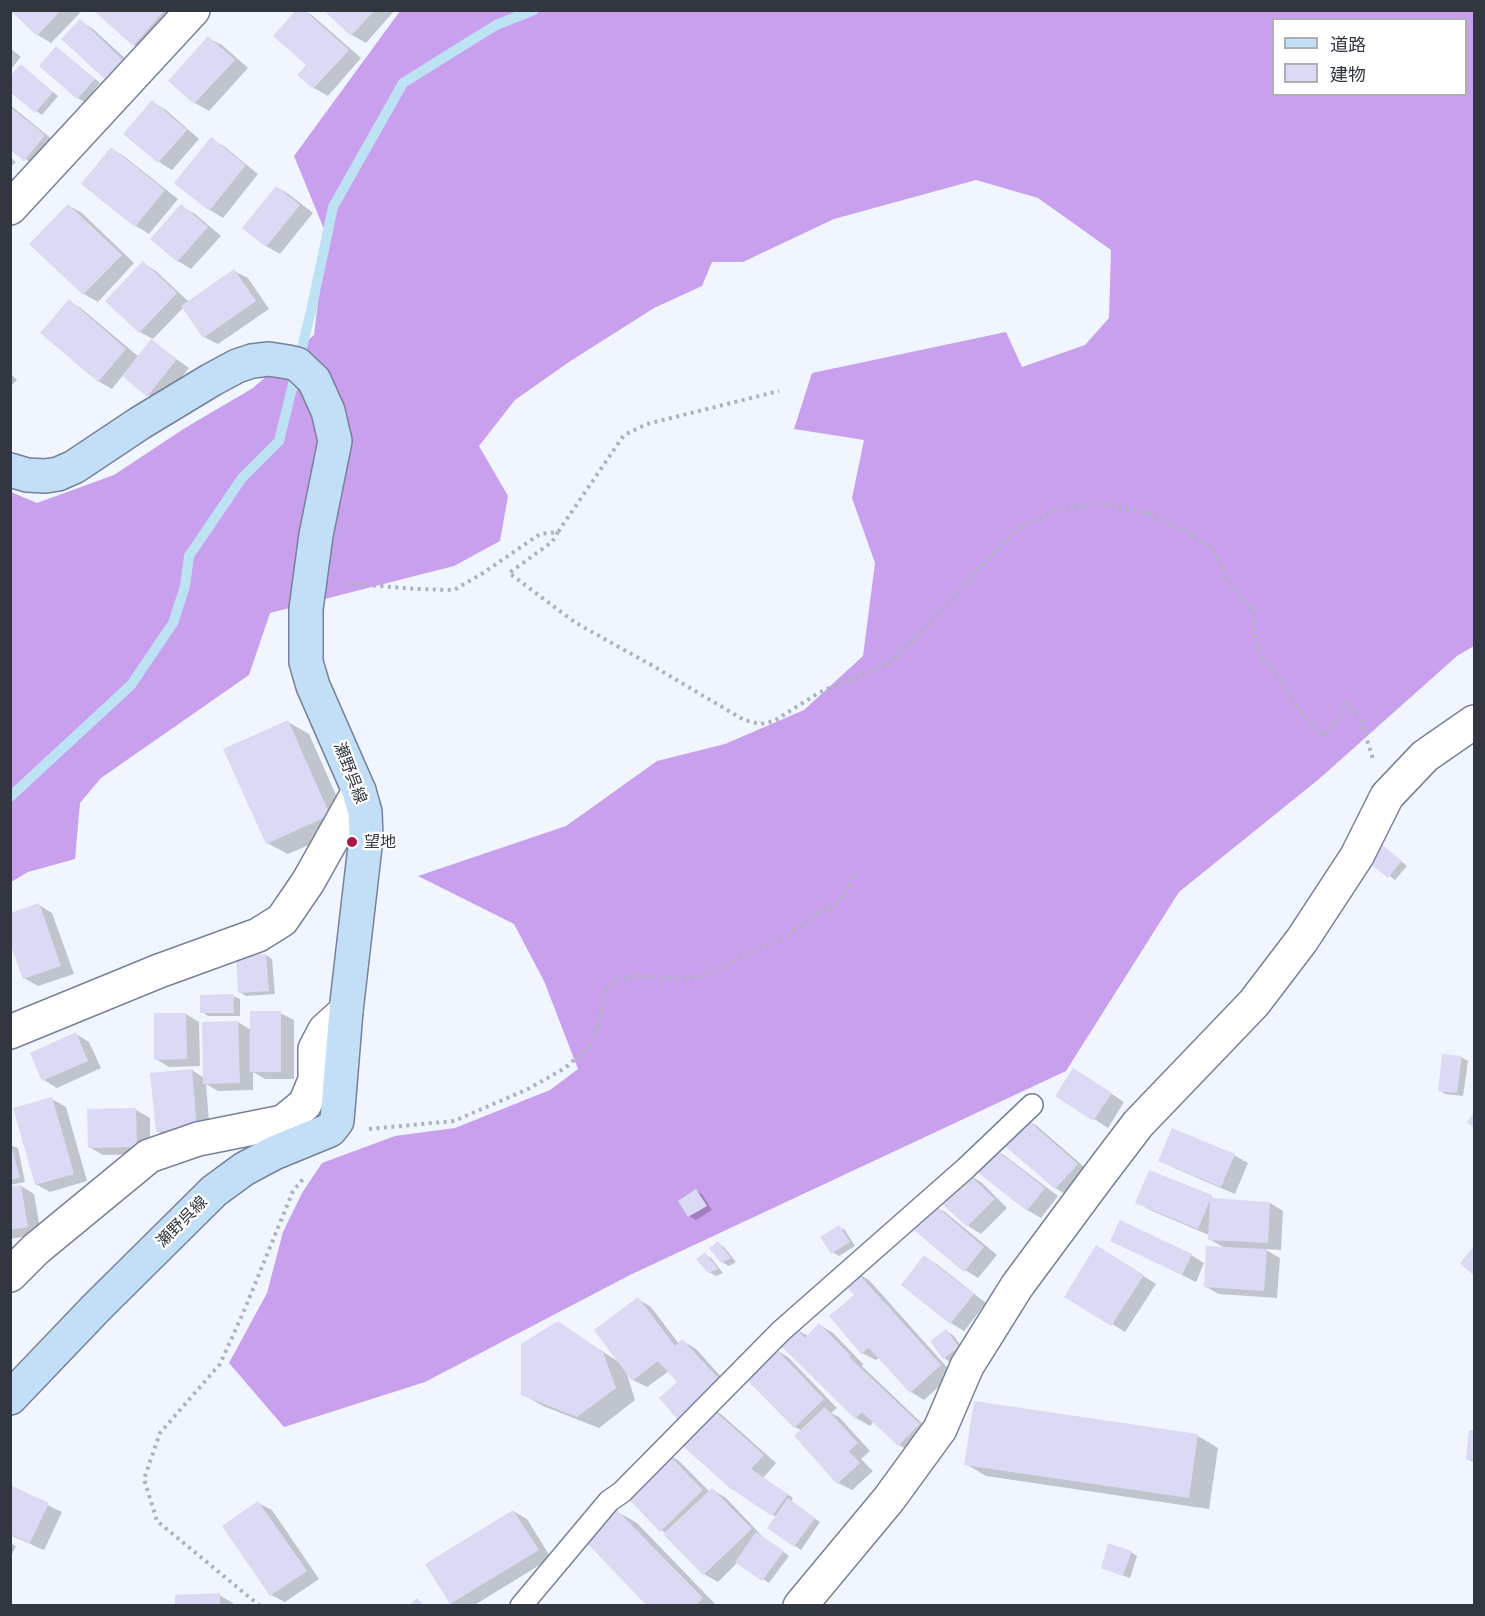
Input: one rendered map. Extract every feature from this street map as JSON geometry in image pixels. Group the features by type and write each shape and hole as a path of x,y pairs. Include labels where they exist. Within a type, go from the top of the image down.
{"main road":[{"name":"瀬野呉線","path":"10,470 27,475 58,474 74,467 140,423 237,366 252,361 269,359 297,364 314,380 332,424 335,441 306,609 306,662 359,791 365,812 366,838 346,1011 337,1121 330,1130 274,1153 244,1169 214,1191 96,1308 10,1398"}],"street":[{"path":"10,208 190,11"},
{"path":"800,1605 889,1499 940,1429 968,1366 1017,1286 1097,1178 1138,1124 1254,1003 1302,940 1357,856 1387,796 1425,756 1474,722"},
{"path":"10,1032 149,975 258,935 282,920 308,882 359,791"},
{"path":"10,1275 36,1250 149,1156 198,1139 283,1122 305,1104 315,1080 315,1049 325,1030 346,1011"}],"lane":[{"path":"522,1605 609,1501 622,1492 781,1330 966,1168 1032,1105"}],"path":[{"path":"779,391 646,424 624,435 552,542 509,573 576,623 744,720 760,724 774,721 820,692 890,663 956,595 1012,532 1055,510 1102,503 1150,514 1190,534 1214,550 1226,577 1253,613 1254,631 1262,658 1279,678 1290,699 1305,718 1326,737 1347,703 1360,721 1387,796"},
{"path":"310,580 454,590 540,534 558,532"},
{"path":"337,1121 349,1127 372,1129 454,1121 528,1089 565,1068 589,1047 600,1021 605,991 615,980 640,976 686,979 703,976 787,935 806,922 814,912 831,908 844,897 856,871"},
{"path":"260,1605 157,1521 144,1479 160,1433 220,1364 293,1191 307,1174"}],"shaded area":[{"path":"400,11 1474,11 1474,646 1457,656 1319,779 1179,892 1066,1071 630,1275 425,1382 284,1427 229,1363 267,1293 283,1232 302,1193 322,1163 395,1136 455,1128 550,1090 578,1069 544,981 514,924 418,876 566,826 657,761 725,744 804,710 863,656 875,563 852,498 864,440 794,429 812,373 1006,332 1022,367 1085,345 1109,318 1111,250 1038,198 976,180 834,219 743,262 712,262 702,286 654,308 569,362 515,400 479,446 508,496 500,541 454,566 270,613 249,675 101,778 80,803 75,859 28,872 11,882 11,492 37,503 114,475 185,428 253,388 314,335 326,234 294,156"}],"building":[{"path":"10,10 61,10 37,36"},
{"path":"93,10 165,10 133,46"},
{"path":"296,10 304,10 349,50 313,89 297,75 306,65 273,36"},
{"path":"323,10 375,10 351,36"},
{"path":"80,19 127,64 109,83 61,39"},
{"path":"208,36 235,60 194,104 168,81"},
{"path":"56,46 95,79 77,99 39,66"},
{"path":"21,64 53,92 35,113 10,92 10,76"},
{"path":"152,100 187,130 158,163 123,134"},
{"path":"10,107 45,135 24,161 10,150"},
{"path":"211,137 246,165 209,211 174,183"},
{"path":"111,147 165,190 135,227 81,184"},
{"path":"276,186 300,205 266,247 242,228"},
{"path":"68,204 122,255 83,295 29,244"},
{"path":"181,204 208,227 177,262 150,239"},
{"path":"143,261 177,293 139,333 105,301"},
{"path":"234,269 256,301 203,338 181,306"},
{"path":"69,299 126,349 98,382 40,333"},
{"path":"151,339 177,359 147,397 122,376"},
{"path":"288,720 330,815 266,844 223,749"},
{"path":"1376,840 1402,861 1388,878 1362,857"},
{"path":"39,903 61,966 23,979 10,944 10,913"},
{"path":"266,954 269,991 238,993 236,956"},
{"path":"234,994 234,1013 200,1013 200,995"},
{"path":"250,1011 281,1011 281,1072 250,1072"},
{"path":"154,1013 186,1013 187,1059 154,1060"},
{"path":"238,1021 240,1083 203,1084 202,1022"},
{"path":"76,1032 88,1061 42,1081 30,1053"},
{"path":"1442,1054 1462,1056 1457,1093 1438,1091"},
{"path":"1073,1068 1112,1093 1093,1121 1055,1096"},
{"path":"192,1069 197,1128 156,1132 150,1073"},
{"path":"52,1097 74,1174 35,1185 13,1108"},
{"path":"136,1108 137,1147 88,1148 87,1109"},
{"path":"1474,1112 1474,1128 1467,1122"},
{"path":"1023,1116 1078,1164 1055,1189 1000,1142"},
{"path":"1172,1128 1235,1154 1221,1187 1158,1161"},
{"path":"10,1141 20,1178 10,1180"},
{"path":"990,1145 1045,1188 1027,1211 972,1168"},
{"path":"1149,1170 1212,1195 1211,1198 1270,1202 1268,1243 1208,1240 1210,1200 1198,1229 1135,1203"},
{"path":"967,1173 995,1199 967,1227 939,1201"},
{"path":"21,1185 28,1227 10,1230 10,1186"},
{"path":"696,1189 707,1206 688,1217 678,1201"},
{"path":"931,1202 984,1247 964,1272 910,1227"},
{"path":"1120,1220 1192,1254 1182,1275 1110,1241"},
{"path":"839,1225 850,1242 831,1254 820,1237"},
{"path":"718,1241 731,1258 721,1263 709,1248"},
{"path":"1096,1245 1144,1275 1111,1326 1064,1297"},
{"path":"1206,1246 1267,1249 1264,1291 1204,1287"},
{"path":"1474,1246 1474,1276 1460,1263"},
{"path":"705,1252 718,1269 708,1273 696,1259"},
{"path":"924,1255 974,1294 950,1324 901,1285"},
{"path":"855,1270 941,1365 910,1393 869,1348 861,1354 829,1316 854,1295 842,1282"},
{"path":"638,1297 675,1346 682,1339 721,1381 678,1420 659,1398 677,1382 658,1361 632,1381 594,1330"},
{"path":"558,1321 603,1352 616,1388 577,1417 521,1395 521,1344"},
{"path":"819,1323 851,1356 849,1357 920,1424 898,1446 862,1412 855,1419 777,1342 794,1326 805,1338"},
{"path":"946,1329 959,1347 943,1359 930,1341"},
{"path":"774,1347 824,1399 794,1428 744,1377"},
{"path":"974,1401 1198,1434 1189,1498 964,1465"},
{"path":"708,1405 764,1455 751,1469 788,1494 772,1516 733,1490 738,1484 732,1490 677,1441"},
{"path":"825,1407 858,1443 849,1451 860,1463 837,1484 794,1436"},
{"path":"1469,1430 1474,1430 1474,1460 1466,1459"},
{"path":"665,1451 703,1490 660,1532 622,1492"},
{"path":"10,1485 49,1503 30,1543 10,1534"},
{"path":"712,1488 752,1529 703,1575 663,1534"},
{"path":"788,1498 815,1518 794,1547 767,1528"},
{"path":"258,1501 307,1571 270,1596 222,1526"},
{"path":"616,1509 703,1598 695,1606 647,1606 584,1540"},
{"path":"513,1510 539,1550 450,1604 425,1564"},
{"path":"756,1532 784,1551 762,1581 735,1562"},
{"path":"1108,1543 1132,1551 1123,1576 1101,1568"},
{"path":"220,1593 220,1606 175,1606 175,1595"},
{"path":"417,1598 425,1606 409,1606"}],"waterway":[{"path":"10,797 131,685 173,623 185,586 189,556 242,478 279,441 311,311 333,207 403,83 496,25 534,10"}],"place":[{"name":"望地","path":"352,842"}]}
